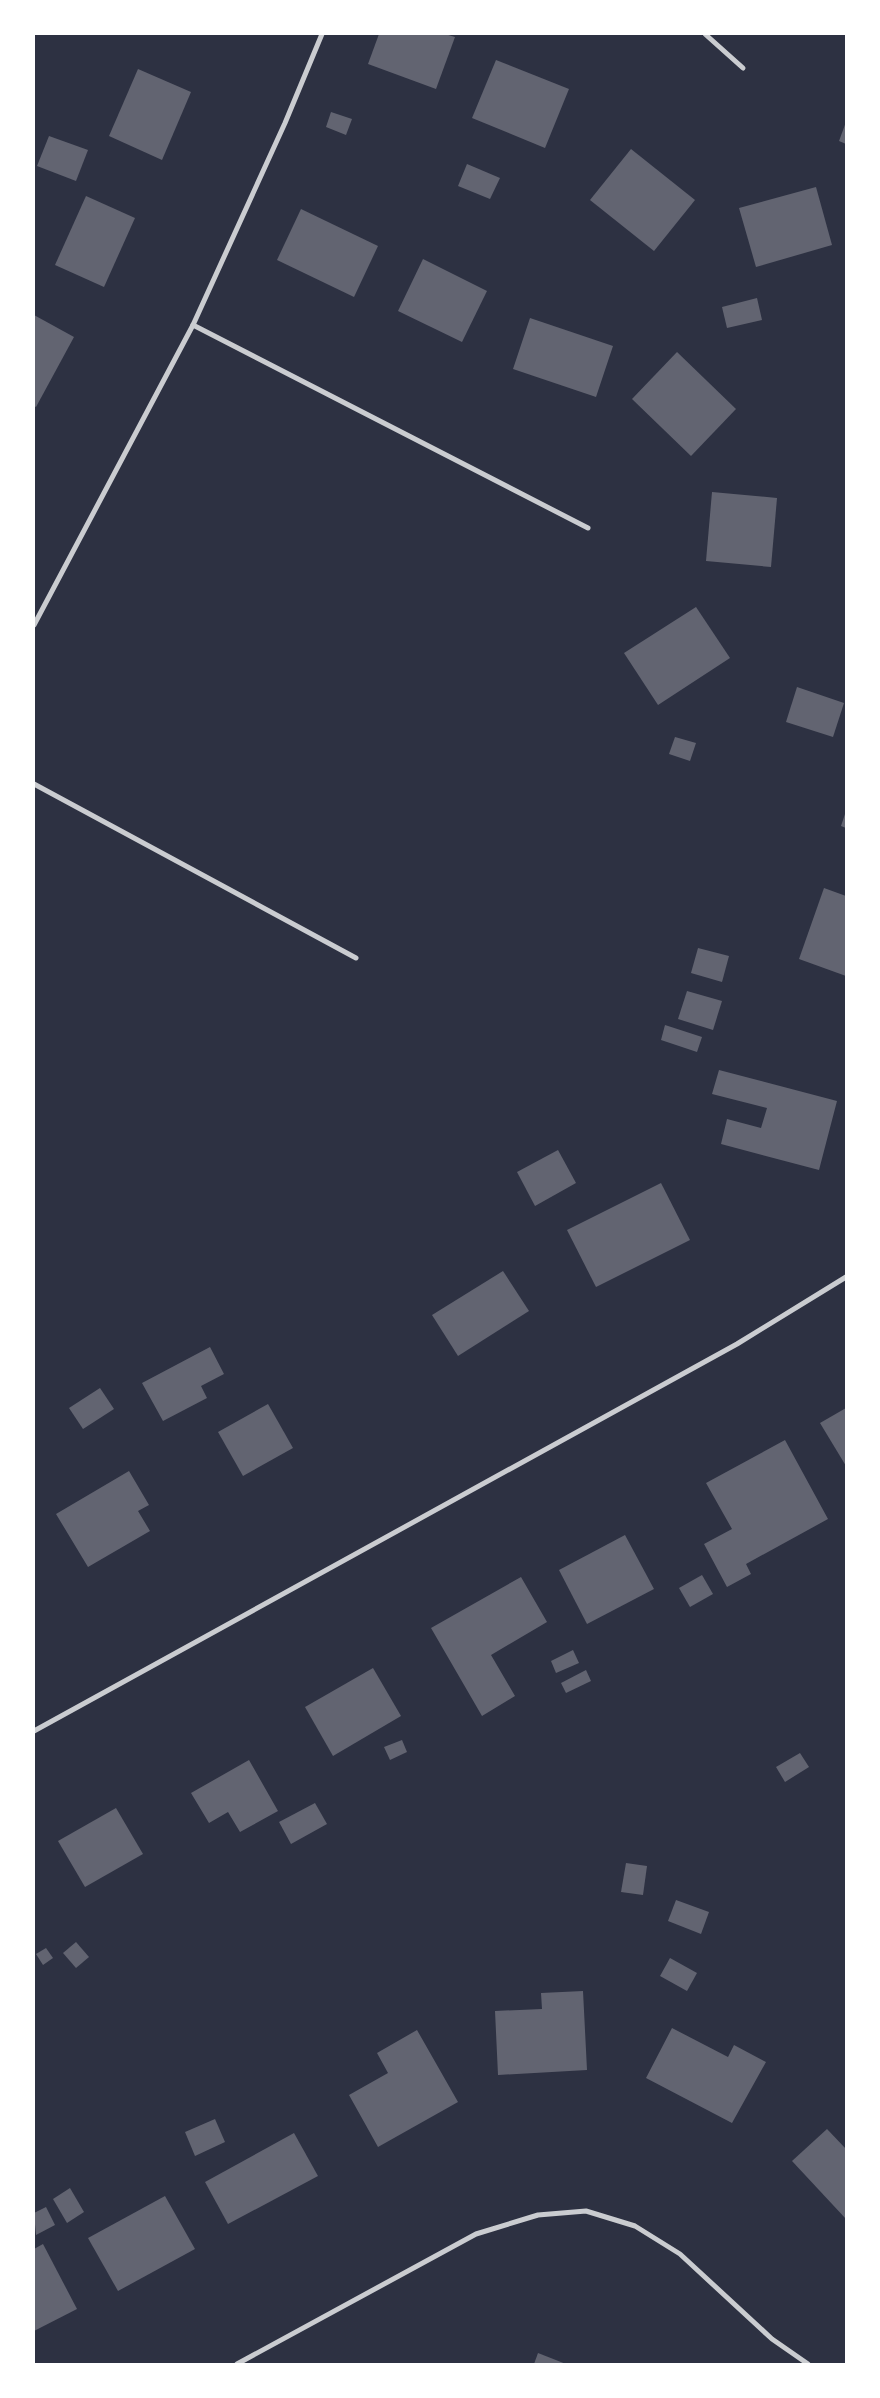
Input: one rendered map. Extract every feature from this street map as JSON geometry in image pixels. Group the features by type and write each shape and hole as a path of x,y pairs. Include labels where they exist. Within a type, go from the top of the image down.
{"street":[{"path":"34,626 193,325 285,123 322,34"},
{"path":"705,34 743,68"},
{"path":"193,325 588,528"},
{"path":"34,784 356,958"},
{"path":"34,1731 737,1344 846,1277"},
{"path":"237,2364 476,2234 538,2214 586,2211 635,2226 680,2254 772,2339 808,2364"}],"building":[{"path":"379,34 445,34 455,37 436,89 368,64"},
{"path":"496,60 569,89 545,148 472,118"},
{"path":"138,69 191,92 162,160 109,136"},
{"path":"331,112 352,119 346,135 326,127"},
{"path":"846,122 846,144 839,141"},
{"path":"49,136 88,150 76,181 37,166"},
{"path":"631,149 695,200 654,251 590,200"},
{"path":"467,164 500,178 490,199 458,186"},
{"path":"816,187 832,245 756,267 739,208"},
{"path":"86,196 135,218 104,287 55,265"},
{"path":"301,209 378,246 354,297 277,260"},
{"path":"423,259 487,291 462,342 398,311"},
{"path":"757,298 762,320 727,328 722,307"},
{"path":"34,315 74,337 36,407 34,406"},
{"path":"530,318 613,346 596,397 513,369"},
{"path":"677,352 736,409 691,456 632,399"},
{"path":"712,492 777,498 771,567 706,561"},
{"path":"696,607 730,658 658,705 624,653"},
{"path":"797,687 844,703 833,737 786,722"},
{"path":"675,737 696,743 690,761 669,754"},
{"path":"846,811 846,828 841,826"},
{"path":"824,888 846,896 846,976 799,959"},
{"path":"698,948 729,956 722,982 691,973"},
{"path":"687,991 722,1001 713,1030 678,1019"},
{"path":"665,1025 702,1037 697,1052 661,1040"},
{"path":"719,1070 837,1101 819,1170 721,1144 727,1119 761,1128 767,1108 712,1094"},
{"path":"558,1150 576,1183 535,1206 517,1172"},
{"path":"661,1183 690,1240 596,1287 567,1230"},
{"path":"503,1271 529,1311 458,1356 432,1315"},
{"path":"210,1347 224,1374 201,1386 207,1398 163,1421 142,1383"},
{"path":"100,1388 114,1409 83,1429 69,1408"},
{"path":"268,1404 293,1448 243,1476 218,1432"},
{"path":"846,1408 846,1466 820,1423"},
{"path":"785,1440 828,1519 746,1564 751,1574 727,1587 704,1544 732,1529 706,1483"},
{"path":"129,1471 149,1505 138,1511 150,1531 88,1567 56,1514"},
{"path":"625,1535 654,1589 587,1624 559,1570"},
{"path":"702,1575 713,1594 690,1607 679,1588"},
{"path":"521,1577 547,1622 491,1655 515,1696 482,1716 431,1628"},
{"path":"573,1650 579,1663 556,1673 551,1661"},
{"path":"373,1668 401,1716 333,1756 305,1707"},
{"path":"586,1670 591,1681 566,1693 561,1683"},
{"path":"402,1740 407,1752 390,1760 384,1747"},
{"path":"800,1753 809,1767 785,1782 776,1767"},
{"path":"249,1760 278,1811 240,1832 228,1812 209,1823 191,1793"},
{"path":"315,1803 327,1824 291,1844 279,1822"},
{"path":"116,1808 143,1854 85,1887 58,1841"},
{"path":"626,1863 647,1866 643,1895 621,1892"},
{"path":"676,1900 709,1912 701,1934 668,1921"},
{"path":"76,1942 89,1957 76,1968 63,1953"},
{"path":"46,1948 53,1958 43,1965 36,1954"},
{"path":"670,1958 697,1973 687,1991 660,1976"},
{"path":"583,1991 587,2070 498,2075 495,2011 542,2009 541,1993"},
{"path":"672,2028 728,2057 734,2045 766,2062 732,2123 646,2078"},
{"path":"417,2030 458,2102 378,2147 349,2095 388,2073 377,2053"},
{"path":"215,2119 225,2142 195,2156 185,2132"},
{"path":"827,2129 846,2149 846,2219 792,2161"},
{"path":"294,2133 318,2176 228,2224 205,2182"},
{"path":"70,2188 84,2212 67,2223 53,2199"},
{"path":"165,2196 195,2249 118,2291 88,2238"},
{"path":"46,2207 55,2225 36,2235 34,2213"},
{"path":"43,2244 77,2309 34,2331 34,2249"},
{"path":"538,2353 566,2364 534,2364"}]}
